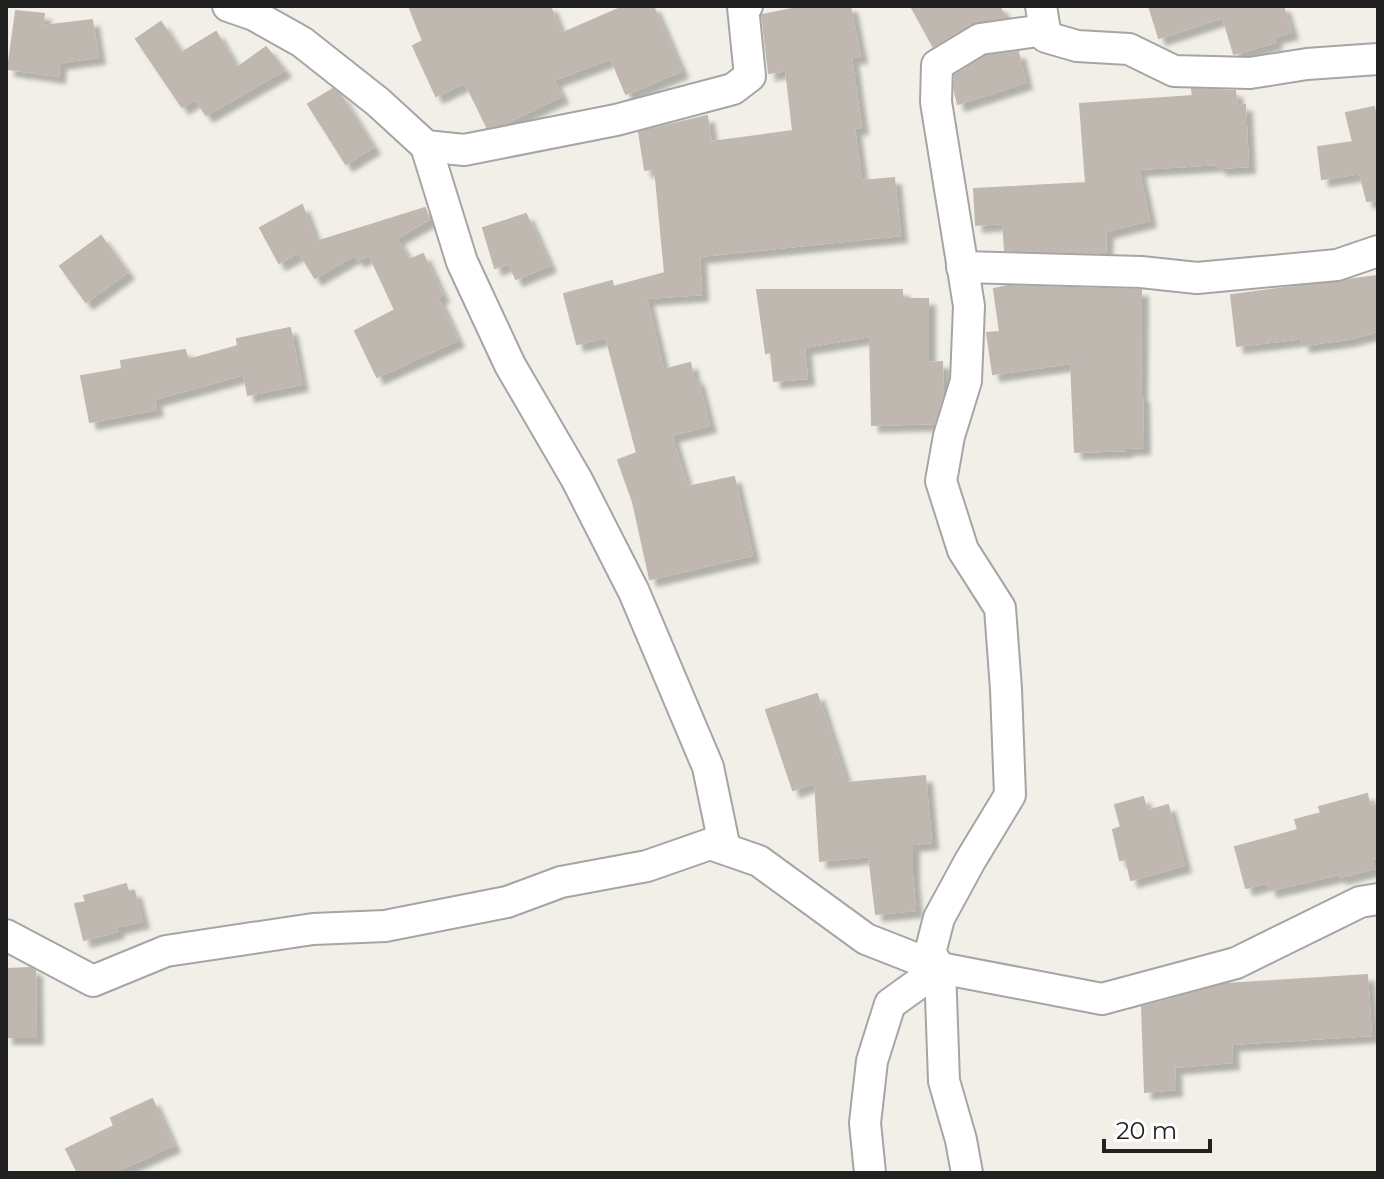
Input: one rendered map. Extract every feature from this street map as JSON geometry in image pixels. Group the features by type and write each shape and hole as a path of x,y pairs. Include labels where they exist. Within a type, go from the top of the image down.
{"street":[{"path":"228,6 254,15 302,42 378,102 426,146 462,262 474,288 510,365 577,480 634,592 708,767 725,849"},
{"path":"426,146 464,150 616,120 733,89 750,76 743,7 747,6"},
{"path":"967,1173 944,1081 940,968 930,953 939,918 1010,795 1000,608 963,550 941,481 949,436 966,381 969,306 936,102 937,65 980,39 1043,18 1046,37 1077,46 1129,49 1174,71 1250,73 1307,64 1378,59"},
{"path":"962,267 1141,272 1197,278 1337,265 1378,251"},
{"path":"6,935 93,981 166,951 313,929 385,926 507,902 561,882 647,866 710,844 759,861 866,939 940,968 1102,999 1236,963 1360,902 1378,899"},
{"path":"870,1173 865,1123 872,1061 890,1004 940,968"}],"building":[{"path":"409,6 550,6 561,34 625,6 653,6 681,71 626,94 611,58 553,80 561,96 503,124 487,127 465,82 436,96 413,46 423,41"},
{"path":"807,6 850,6 860,56 851,57 861,127 854,128 861,181 894,178 900,235 699,256 701,294 646,298 663,370 690,363 709,425 671,435 687,487 734,477 752,555 650,579 633,502 618,460 637,453 606,337 577,344 564,294 612,281 613,287 665,273 655,169 645,170 639,132 707,116 711,142 793,131 786,70 769,73 762,15"},
{"path":"911,6 999,6 1005,17 971,23 933,46"},
{"path":"1149,6 1283,6 1291,32 1273,37 1275,42 1234,54 1223,17 1159,38"},
{"path":"16,11 44,14 42,26 92,20 98,57 59,62 58,76 8,69"},
{"path":"161,22 181,53 216,32 237,68 266,47 284,70 206,115 196,100 206,92 182,107 136,39"},
{"path":"1018,52 1025,82 958,104 955,75 986,56"},
{"path":"333,89 341,96 373,147 346,164 308,104"},
{"path":"1192,89 1235,91 1237,105 1245,105 1248,166 1220,168 1219,164 1138,169 1149,220 1106,231 1105,253 1005,250 1003,223 976,225 974,189 1086,183 1080,104 1193,96"},
{"path":"1374,107 1378,124 1378,200 1367,201 1360,173 1322,179 1318,147 1353,142 1346,113"},
{"path":"302,205 316,242 425,208 429,219 396,238 409,260 423,254 442,295 437,297 457,340 377,377 355,331 395,310 369,254 358,260 354,255 315,278 299,252 279,263 260,228"},
{"path":"526,214 549,265 516,279 509,263 495,268 483,228"},
{"path":"101,236 127,272 86,302 60,266"},
{"path":"1378,276 1378,331 1303,345 1302,338 1237,346 1231,295"},
{"path":"1007,286 1141,290 1143,447 1075,452 1071,363 993,374 987,333 1000,332 994,289"},
{"path":"757,290 902,290 902,299 928,299 928,363 942,362 943,394 934,423 872,425 870,336 804,347 807,378 774,381 771,352 766,353"},
{"path":"290,328 301,384 248,395 244,374 154,399 156,409 90,422 81,376 122,369 121,361 185,350 188,360 238,346 237,339"},
{"path":"817,694 846,783 925,776 931,842 912,844 915,910 876,914 869,856 820,861 815,782 793,790 766,710"},
{"path":"1367,794 1370,807 1378,804 1378,857 1371,859 1374,868 1270,890 1268,882 1246,888 1235,847 1298,830 1295,820 1321,813 1319,807"},
{"path":"1143,797 1147,811 1168,805 1184,865 1131,880 1126,859 1120,860 1113,830 1121,827 1115,805"},
{"path":"126,884 128,892 134,891 142,921 84,940 75,904 86,902 84,896"},
{"path":"31,968 35,971 36,1037 6,1037 6,969"},
{"path":"1367,975 1371,1035 1231,1044 1232,1062 1174,1067 1175,1089 1145,1092 1142,1007 1226,984"},
{"path":"152,1099 173,1145 112,1173 78,1173 66,1149 114,1126 111,1118"}]}
